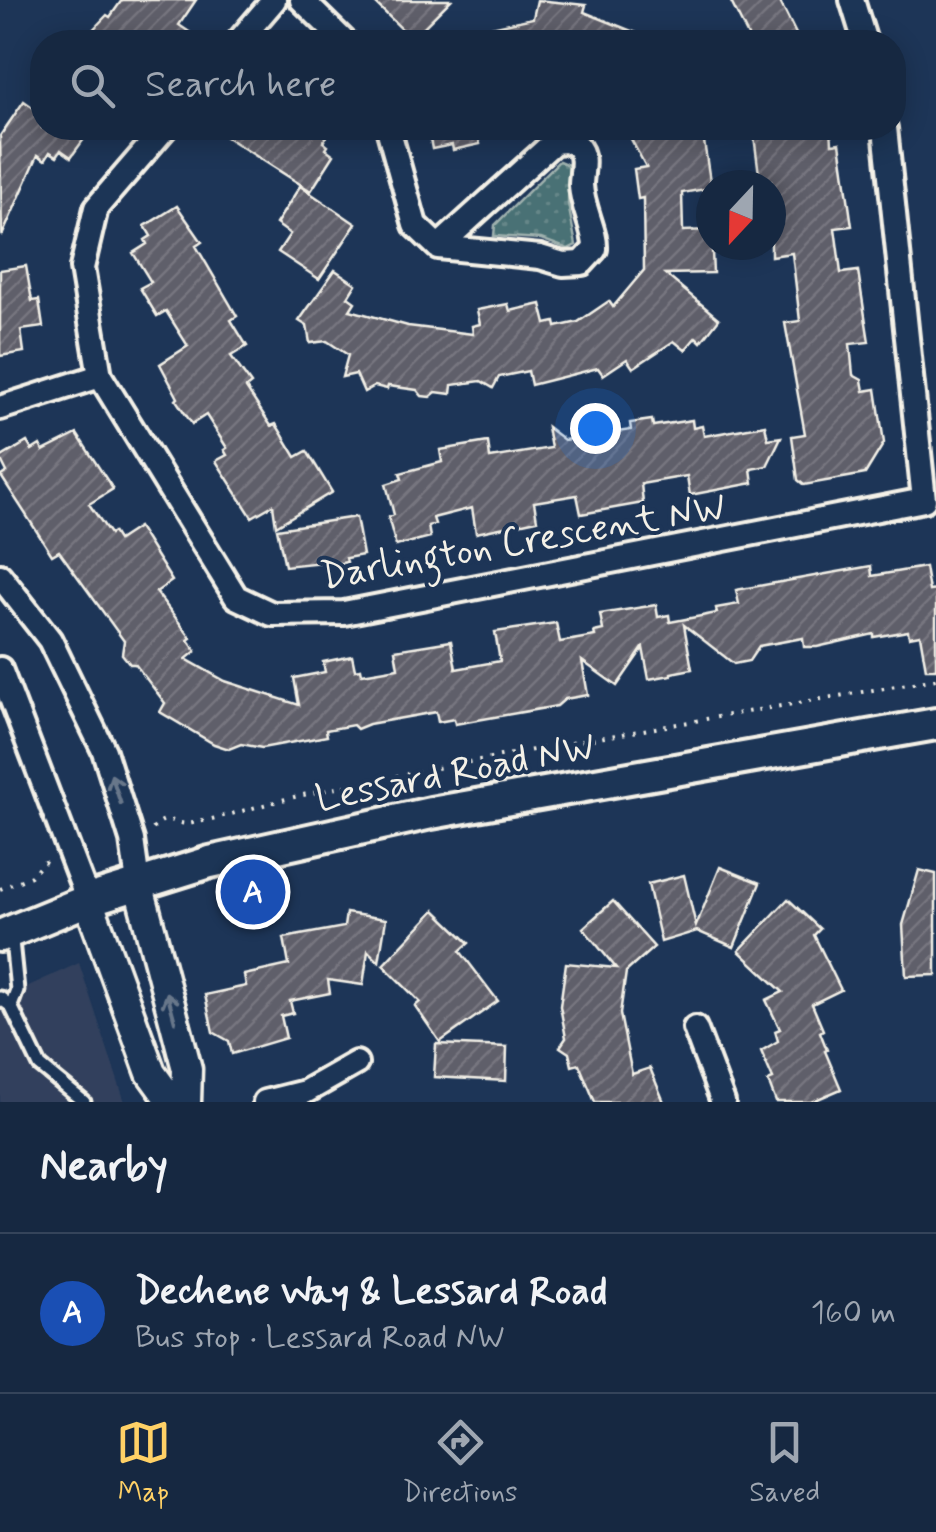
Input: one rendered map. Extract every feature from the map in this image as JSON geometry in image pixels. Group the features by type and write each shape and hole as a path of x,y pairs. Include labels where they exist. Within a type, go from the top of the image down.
{"main road":[{"name":"Lessard Road NW","path":"6,934 88,900 210,862 431,813 936,724"}],"street":[{"path":"248,30 274,0"},
{"path":"302,0 333,30"},
{"path":"852,0 862,30"},
{"name":"Darlington Crescent NW","path":"155,140 96,208 82,268 100,376 236,597 272,614 344,613 924,500 886,140"},
{"path":"391,140 415,226 438,248 540,257 563,264 582,263 596,248 581,188 583,156 577,146 566,140 554,142 438,248"},
{"path":"0,408 100,376"},
{"path":"0,576 50,640 104,751 132,840 138,883 187,1069 186,1102"},
{"path":"0,669 74,859 150,1073 172,1102"},
{"path":"695,1028 722,1102"},
{"path":"265,1102 305,1092 356,1063"}],"lane":[{"path":"6,934 17,990 5,1002 40,1066 84,1102"}],"path":[{"path":"132,840 166,818 192,823 292,797 439,767 936,678"},
{"path":"0,890 32,876 44,862 49,865 74,859"}],"shaded area":[{"path":"79,963 125,1102 0,1102 0,999"}],"green space":[{"path":"559,161 569,165 568,204 576,245 568,249 541,239 494,236 495,225"}],"building":[{"path":"122,0 196,0 179,25 186,30 93,30 107,15 110,17"},
{"path":"372,0 451,0 421,30 403,30"},
{"path":"537,0 586,5 584,12 629,30 482,29 533,18"},
{"path":"730,0 779,0 794,30 745,30"},
{"path":"24,101 30,105 30,140 83,140 71,157 61,150 57,156 50,152 45,160 38,155 2,236 0,136"},
{"path":"231,140 324,140 326,149 334,155 311,191"},
{"path":"430,140 479,140 480,144 453,150 452,145 432,149"},
{"path":"631,140 704,140 708,170 696,170 696,191 682,193 683,231 696,231 696,260 712,260 713,273 665,274 719,319 701,342 696,337 685,350 674,341 633,368 627,359 603,375 598,368 531,385 528,371 499,377 493,388 481,381 452,385 451,394 436,392 430,397 417,390 388,386 375,386 364,392 356,374 342,377 348,355 327,341 310,343 307,326 299,321 335,270 356,284 348,297 355,302 350,310 408,326 473,334 472,326 480,324 477,310 508,304 510,311 541,304 546,324 555,322 556,327 578,322 609,301 613,307 644,270 643,198 638,199 634,169 646,167"},
{"path":"755,140 840,143 852,226 835,228 841,273 858,271 869,342 850,344 853,375 862,380 864,391 876,389 884,443 865,474 804,485 798,480 792,436 805,434 785,323 800,321 792,253 786,254 786,170 758,170"},
{"path":"300,186 356,224 319,279 278,252 290,234 276,224"},
{"path":"177,206 202,242 196,246 237,316 231,320 247,346 231,356 251,384 246,388 271,426 276,424 296,457 307,451 332,492 276,526 273,505 252,517 216,461 227,455 227,448 206,415 192,424 160,364 188,346 166,311 157,316 140,288 151,282 133,253 147,244 145,240 151,236 145,226"},
{"path":"26,266 32,301 39,300 43,327 21,330 24,352 0,356 0,270"},
{"path":"652,420 653,426 692,420 693,428 702,426 704,436 765,425 768,439 781,437 767,466 751,469 753,483 690,495 687,476 641,484 643,503 581,514 577,495 534,502 537,520 476,533 472,508 433,518 435,524 428,526 430,537 396,546 388,517 394,515 386,484 402,479 400,473 442,462 440,450 488,442 490,458 551,448 547,427 564,440 631,430 630,423"},
{"path":"77,434 113,489 89,504 118,540 138,527 172,581 156,592 191,638 188,640 196,651 186,659 225,681 299,705 294,678 325,672 323,662 352,656 355,670 361,669 362,674 398,668 395,650 451,641 456,669 500,661 495,632 556,623 560,642 595,636 594,632 603,630 600,614 656,605 658,617 669,615 670,622 717,613 716,608 739,604 736,590 871,566 872,576 925,567 929,591 936,590 936,669 926,669 920,635 909,637 908,631 817,647 804,647 803,638 759,646 749,661 734,664 684,625 692,669 671,675 649,679 643,648 617,686 582,661 588,695 565,699 557,706 455,724 454,719 438,722 436,712 357,729 353,725 326,730 327,736 262,748 241,744 229,749 160,712 165,703 135,664 130,664 122,654 124,641 59,551 52,555 1,476 7,472 0,458 27,442 32,450 40,445 43,451"},
{"path":"356,517 363,555 323,566 322,562 285,566 277,529"},
{"path":"720,867 760,883 734,947 697,931 661,942 648,884 684,875 696,926"},
{"path":"919,870 936,874 936,975 906,976 903,925"},
{"path":"788,899 820,929 814,935 841,990 812,1004 841,1089 811,1102 776,1102 768,1081 773,1079 761,1051 778,1041 775,1031 780,1029 766,1000 783,992 739,951"},
{"path":"613,901 654,947 626,972 620,1014 632,1074 650,1068 664,1102 595,1102 579,1064 572,1066 569,1053 560,1047 566,1038 560,1006 566,963 616,968 583,928"},
{"path":"435,910 469,943 460,951 498,1001 440,1042 415,1006 420,1002 383,965"},
{"path":"346,913 386,919 379,962 368,951 363,985 328,980 330,993 290,1001 293,1013 281,1016 286,1038 232,1054 229,1041 213,1032 205,995 246,986 244,975 289,965 284,938 344,927"},
{"path":"436,1044 507,1047 506,1081 434,1077"}],"place":[{"name":"Dechene Way & Lessard Road","path":"253,892"}]}
